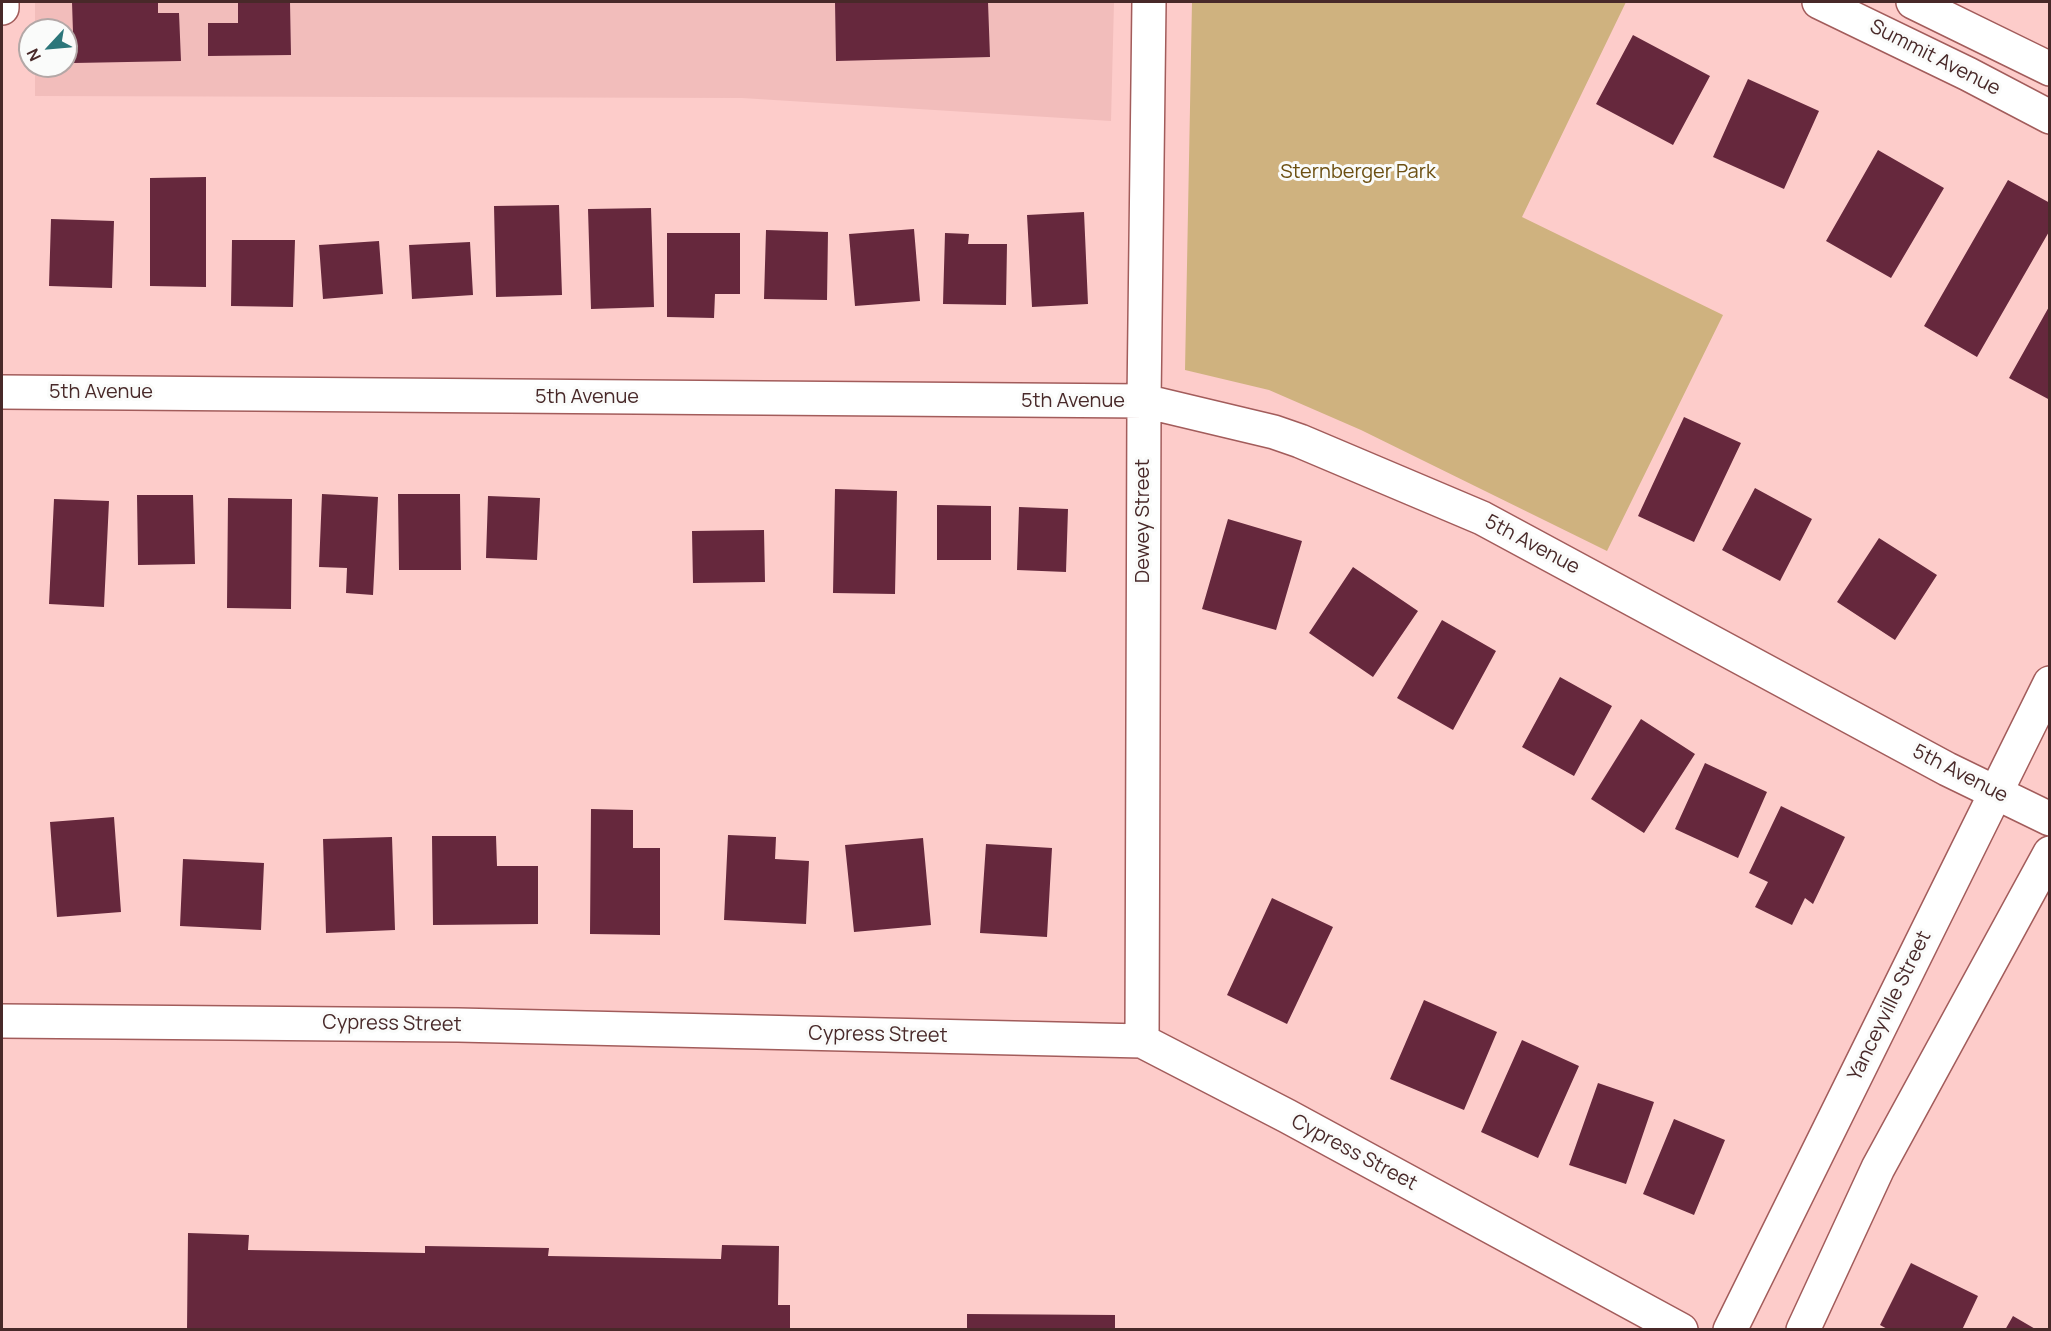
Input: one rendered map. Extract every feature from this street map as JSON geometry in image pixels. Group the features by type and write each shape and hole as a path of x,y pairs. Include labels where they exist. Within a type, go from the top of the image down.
{"street":[{"path":"2,2 2,8"},
{"name":"Dewey Street","path":"1142,1041 1144,402 1149,2"},
{"name":"Summit Avenue","path":"1820,2 1968,74 2049,117"},
{"name":"Summit Avenue","path":"1913,2 2049,69"},
{"name":"5th Avenue","path":"2,392 1144,402 1292,438 1482,518 1947,769 2049,819"},
{"name":"Yanceyville Street","path":"1730,1329 2049,683"},
{"path":"1803,1329 1878,1168 2049,853"},
{"name":"Cypress Street","path":"2,1021 458,1025 1142,1041 1287,1116 1681,1329"}],"shaded area":[{"path":"35,2 1114,2 1111,121 742,98 35,96 35,78 78,78 78,18 35,18"}],"green space":[{"name":"Sternberger Park","path":"1192,2 1626,2 1522,217 1723,315 1607,551 1361,430 1269,390 1185,370"}],"building":[{"path":"72,2 158,2 158,13 179,13 181,61 78,63 78,18 73,18"},
{"path":"238,2 290,2 291,55 208,56 208,23 238,23"},
{"path":"835,2 988,2 990,57 836,61"},
{"path":"1633,35 1710,76 1673,145 1596,104"},
{"path":"1748,79 1819,111 1784,189 1713,157"},
{"path":"1878,150 1944,188 1891,278 1826,241"},
{"path":"206,177 206,287 150,286 150,178"},
{"path":"2008,180 2050,203 2050,230 1977,357 1924,326"},
{"path":"559,205 562,295 496,297 494,206"},
{"path":"651,208 654,307 591,309 588,209"},
{"path":"1084,212 1088,304 1032,307 1027,215"},
{"path":"51,219 114,221 112,288 49,286"},
{"path":"914,229 920,301 855,306 849,234"},
{"path":"766,230 828,232 827,300 764,299"},
{"path":"667,233 740,233 740,294 715,294 714,318 667,317"},
{"path":"945,233 969,234 968,244 1007,244 1006,305 943,304"},
{"path":"232,240 295,240 293,307 231,306"},
{"path":"379,241 383,294 323,299 319,245"},
{"path":"470,242 473,295 412,299 409,245"},
{"path":"2050,305 2050,400 2009,378"},
{"path":"1684,417 1741,443 1694,542 1638,516"},
{"path":"1755,488 1812,519 1780,581 1722,550"},
{"path":"835,489 897,491 895,594 833,593"},
{"path":"322,494 378,497 373,595 346,593 347,568 319,567"},
{"path":"398,494 460,494 461,570 399,570"},
{"path":"137,495 193,495 195,564 138,565"},
{"path":"488,496 540,498 537,560 486,558"},
{"path":"228,498 292,499 291,609 227,608"},
{"path":"54,499 109,501 104,607 49,604"},
{"path":"937,505 991,506 991,560 937,560"},
{"path":"1019,507 1068,509 1066,572 1017,570"},
{"path":"1228,519 1302,541 1276,630 1202,609"},
{"path":"764,530 765,582 693,583 692,531"},
{"path":"1879,538 1937,575 1895,640 1837,602"},
{"path":"1353,567 1418,611 1373,677 1309,633"},
{"path":"1442,620 1496,651 1453,730 1397,698"},
{"path":"1560,677 1612,706 1574,776 1522,747"},
{"path":"1641,719 1695,754 1644,833 1591,799"},
{"path":"1705,763 1767,792 1738,858 1675,829"},
{"path":"1781,806 1845,837 1813,904 1805,898 1792,925 1755,907 1768,882 1749,873"},
{"path":"591,809 633,810 633,848 660,848 660,935 590,934"},
{"path":"114,817 121,912 57,917 50,822"},
{"path":"728,835 776,837 775,859 809,861 806,924 724,920"},
{"path":"432,836 496,836 497,866 538,866 538,924 433,925"},
{"path":"392,837 395,930 326,933 323,839"},
{"path":"923,838 931,925 854,932 845,845"},
{"path":"986,844 1052,848 1047,937 980,933"},
{"path":"183,859 264,863 261,930 180,926"},
{"path":"1272,898 1333,927 1287,1024 1227,995"},
{"path":"1424,1000 1497,1032 1464,1110 1390,1079"},
{"path":"1522,1040 1579,1066 1538,1158 1481,1132"},
{"path":"1598,1083 1654,1102 1626,1184 1569,1165"},
{"path":"1674,1119 1725,1140 1694,1215 1643,1194"},
{"path":"188,1233 249,1235 248,1250 425,1253 425,1246 549,1248 548,1256 721,1259 722,1245 779,1246 778,1305 790,1305 790,1330 187,1330"},
{"path":"1911,1263 1978,1296 1962,1330 1889,1330 1880,1325"},
{"path":"967,1314 1115,1315 1115,1330 967,1330"},
{"path":"2013,1316 2037,1330 2005,1330"}]}
